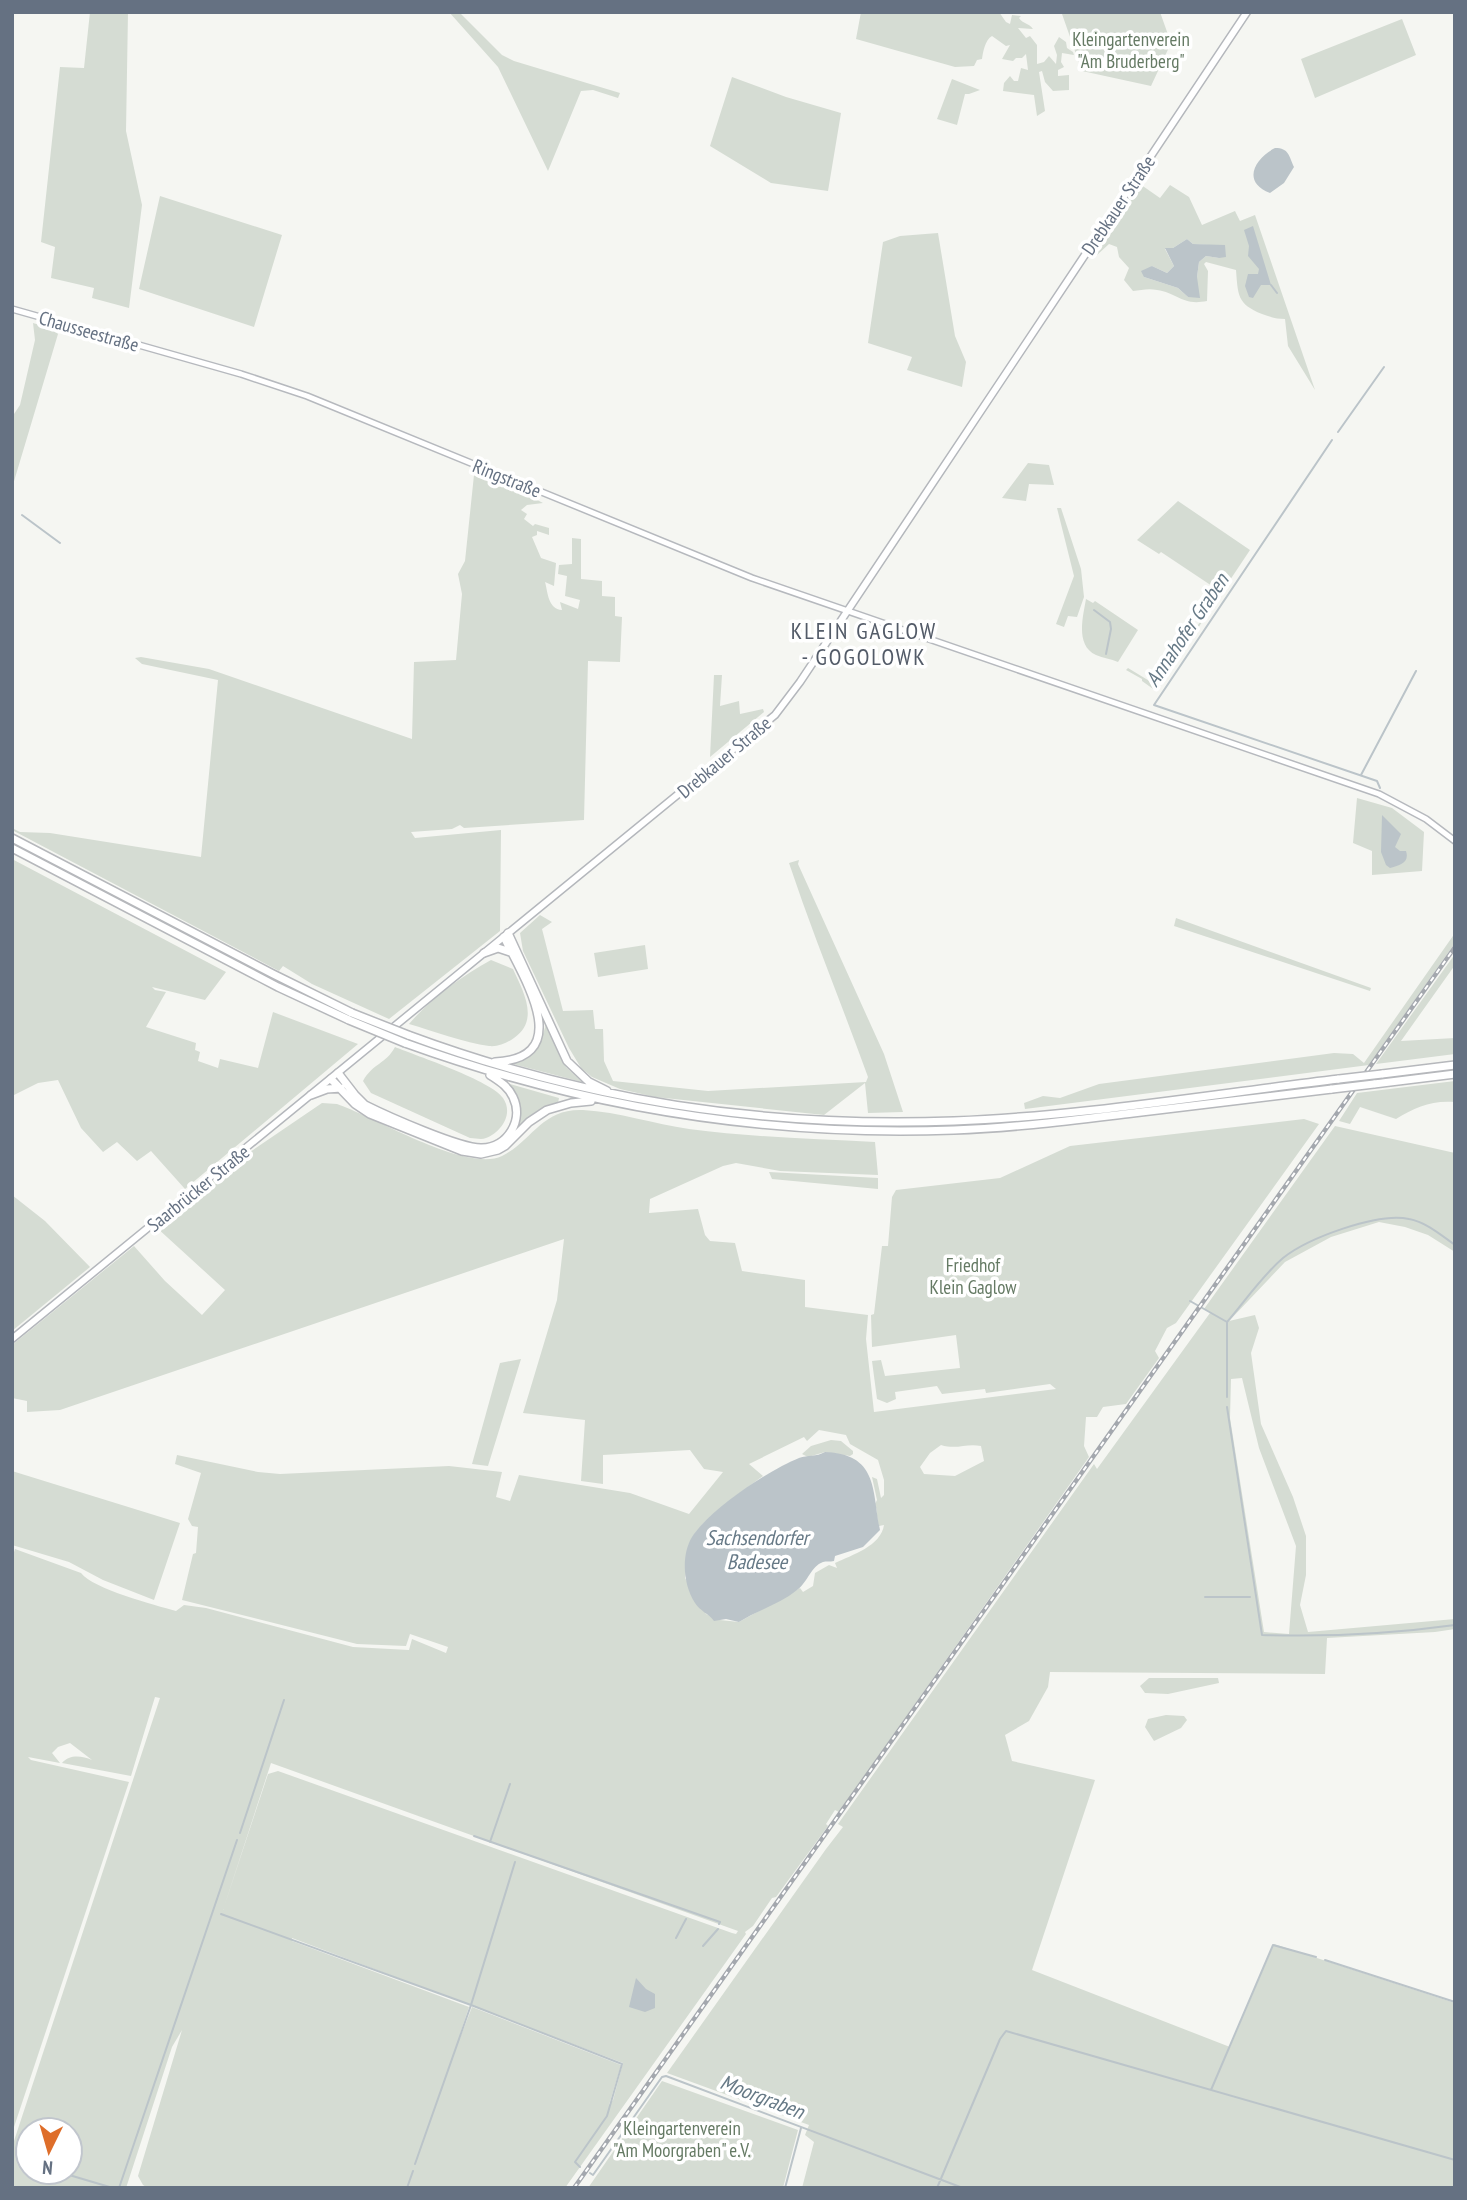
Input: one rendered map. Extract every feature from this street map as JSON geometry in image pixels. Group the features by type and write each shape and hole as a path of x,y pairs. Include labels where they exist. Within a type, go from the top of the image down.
{"highway":[{"path":"12,838 351,1016"},
{"path":"12,848 278,987 477,1068 599,1101 653,1112 756,1125 874,1132 957,1130 1078,1120 1455,1074"},
{"path":"487,1063 511,1061 527,1053 534,1045 540,1029 536,1006 506,935"},
{"path":"506,935 567,1061 589,1082 617,1096"},
{"path":"484,953 498,948 511,952"},
{"path":"406,1039 617,1096 707,1111 844,1122 956,1121 1078,1111 1455,1065"},
{"path":"335,1076 365,1105 464,1145 481,1148 496,1145 508,1136 516,1121 517,1112 513,1095 506,1086 477,1068"},
{"path":"335,1076 355,1104 370,1114 462,1151 481,1154 505,1146 529,1122 547,1110 570,1103 599,1101"},
{"path":"311,1095 327,1089 341,1088"}],"main road":[{"name":"Drebkauer Straße","path":"383,1035 775,715 1247,12"},
{"name":"Chausseestraße","path":"12,309 166,353"},
{"name":"Ringstraße","path":"166,353 307,396 741,574 1367,789 1426,819 1455,841"},
{"name":"Saarbrücker Straße","path":"12,1339 383,1035"}],"green space":[{"path":"90,12 128,12 126,131 142,205 129,308 92,298 94,288 51,278 55,247 41,242 60,67 84,68"},
{"path":"449,12 459,12 502,55 620,93 618,98 593,90 581,91 548,171 498,67"},
{"path":"861,12 999,12 1010,24 1012,15 1021,16 1019,18 1033,29 1018,28 1026,38 1030,36 1037,45 1037,64 1044,62 1049,56 1056,64 1054,46 1059,37 1073,52 1074,55 1062,53 1061,62 1064,67 1058,70 1058,76 1069,75 1069,90 1053,91 1045,82 1042,71 1039,72 1045,111 1037,116 1034,95 1003,91 1004,83 1010,76 1014,81 1018,81 1021,68 1028,70 1026,54 1013,61 1002,59 1010,45 1006,46 992,36 986,43 982,59 977,60 974,66 955,67 856,39"},
{"name":"Kleingartenverein \"Am Bruderberg\"","path":"1030,12 1160,12 1171,43 1151,86 1082,71 1062,14"},
{"path":"1402,19 1416,55 1315,98 1301,59"},
{"path":"732,77 841,113 828,191 771,183 710,146"},
{"path":"952,79 980,90 965,94 957,125 937,119"},
{"path":"1137,182 1160,198 1170,185 1189,197 1202,225 1235,211 1240,221 1255,215 1315,390 1288,346 1285,319 1262,314 1243,302 1236,270 1206,262 1207,301 1192,302 1154,289 1133,291 1124,280 1129,268 1119,257 1117,247 1109,244 1097,255 1091,252","holes":["1187,239 1193,244 1225,246 1219,258 1206,256 1199,262 1197,277 1188,297 1178,288 1144,277 1152,266 1167,273 1174,266 1165,249 1173,248"]},
{"path":"160,196 282,235 254,327 139,289"},
{"path":"938,233 955,336 966,362 962,387 907,370 912,357 868,343 883,242 900,236"},
{"path":"33,323 53,329 58,334 12,488 12,417 20,405 35,340"},
{"path":"1028,463 1049,465 1054,485 1029,484 1026,501 1002,498"},
{"path":"474,475 520,491 543,503 527,505 521,510 527,514 524,519 533,526 535,524 549,528 549,535 537,531 537,535 532,537 541,558 556,563 554,586 545,582 549,600 557,609 562,610 560,602 578,609 580,600 565,596 567,576 558,574 559,565 572,564 572,538 581,539 581,579 602,581 602,596 615,597 615,616 622,617 620,662 588,661 584,820 464,828 460,825 452,829 411,832 415,838 501,830 500,931 389,1019 312,984 283,966 279,971 12,830 50,833 201,857 218,680 142,664 135,658 209,669 412,739 414,662 456,660 462,594 458,574 465,561"},
{"path":"1178,501 1250,550 1156,691 1126,670 1128,668 1156,685 1221,592 1161,552 1159,554 1137,540"},
{"path":"1057,508 1061,508 1081,569 1084,597 1077,617 1068,616 1064,627 1056,624 1074,576"},
{"path":"1086,599 1093,603 1095,601 1138,630 1118,662 1096,655 1085,645 1082,630"},
{"path":"714,675 722,675 720,706 739,701 740,714 763,709 764,712 710,757"},
{"path":"1357,798 1392,808 1424,832 1422,871 1372,875 1372,851 1353,843"},
{"path":"12,859 226,972 205,1000 152,987 166,992 146,1027 196,1043 195,1050 200,1052 198,1061 218,1068 220,1059 258,1068 273,1012 358,1044 185,1189 151,1151 137,1161 117,1142 103,1152 81,1128 58,1080 38,1083 12,1096"},
{"path":"799,860 798,864 884,1054 903,1112 868,1113 865,1083 824,1115 655,1097 620,1089 592,1077 581,1068 523,951 520,933 540,915 552,922 542,929 563,1011 593,1010 595,1029 603,1029 604,1061 613,1081 708,1091 866,1082 868,1077 789,863"},
{"path":"1176,918 1371,988 1370,991 1174,926"},
{"path":"1455,933 1455,943 1369,1065 1025,1109 1024,1103 1043,1096 1060,1098 1099,1084 1334,1053 1353,1054 1364,1063"},
{"path":"645,945 648,969 598,977 594,953"},
{"path":"1455,954 1455,965 1401,1041 1455,1038 1455,1054 1376,1064"},
{"path":"491,960 513,969 525,996 528,1014 526,1023 514,1038 496,1046 489,1046 459,1040 409,1024 447,988"},
{"path":"546,1024 566,1067 582,1082 513,1064 535,1049"},
{"path":"395,1047 470,1077 496,1091 503,1098 507,1110 501,1127 486,1138 470,1138 371,1093 363,1081"},
{"path":"1455,1081 1455,1102 1424,1105 1396,1119 1360,1107 1350,1124 1339,1121 1357,1093"},
{"path":"510,1084 559,1098 558,1103 537,1111 519,1126 519,1101"},
{"name":"Friedhof Klein Gaglow","path":"322,1103 337,1104 444,1150 466,1157 486,1159 502,1156 512,1150 557,1114 583,1110 712,1132 875,1142 878,1175 780,1171 736,1163 723,1166 650,1199 649,1213 698,1209 705,1235 710,1241 735,1243 742,1271 805,1280 805,1307 868,1315 866,1339 874,1412 1056,1389 1050,1384 986,1393 985,1389 942,1394 937,1386 895,1392 896,1399 887,1403 877,1399 872,1361 881,1360 885,1376 960,1368 956,1335 872,1347 871,1315 874,1314 882,1246 888,1246 892,1197 896,1190 1000,1178 1070,1146 1304,1119 1319,1124 1176,1323 1167,1328 1155,1351 1159,1358 1126,1404 1103,1407 1097,1417 1086,1417 1084,1446 1089,1457 839,1812 835,1810 826,1824 828,1826 776,1897 772,1898 753,1926 745,1932 565,2188 148,2188 138,2176 182,2030 172,2047 126,2188 12,2188 14,2141 14,2186 84,2186 84,2116 22,2116 160,1698 155,1697 131,1776 62,1763 76,1757 92,1760 70,1743 58,1747 52,1753 60,1763 28,1757 31,1760 129,1782 18,2116 14,2116 12,2133 12,1558 15,1549 81,1573 98,1585 176,1611 184,1605 206,1608 353,1647 409,1650 412,1639 446,1653 448,1647 410,1634 406,1646 357,1644 182,1600 193,1554 196,1553 198,1527 192,1526 188,1519 201,1473 175,1464 177,1455 280,1474 449,1466 502,1472 496,1497 510,1501 519,1475 630,1493 689,1514 723,1472 704,1469 690,1450 603,1455 603,1484 581,1481 585,1420 523,1413 557,1300 564,1239 60,1410 27,1412 27,1401 12,1398 12,1345 134,1246 165,1281 202,1315 225,1290 156,1227 247,1154","holes":["819,1430 846,1435 850,1444 878,1460 884,1480 884,1495 881,1498 877,1479 872,1477 878,1523 879,1526 884,1525 882,1532 865,1549 835,1563 837,1568 829,1565 815,1573 813,1586 803,1592 800,1588 739,1622 720,1620 706,1614 685,1578 691,1540 713,1514 763,1476 749,1464 804,1437 807,1441","941,1445 981,1446 984,1461 955,1476 924,1474 920,1467 930,1453","271,1763 738,1931 736,1934 732,1933 278,1771 268,1774 223,1910","292,1938 623,2063 613,2100 609,2105 621,2065 472,2007 460,2038 469,2007 292,1941"]},
{"path":"1335,1126 1455,1153 1455,1252 1428,1235 1379,1222 1331,1237 1285,1262 1229,1321 1255,1315 1259,1328 1251,1353 1261,1424 1293,1497 1306,1536 1306,1575 1300,1605 1308,1632 1455,1619 1455,1629 1327,1638 1325,1674 1050,1672 1048,1687 1029,1721 1005,1735 1012,1761 1095,1780 1032,1970 1230,2047 1274,1944 1455,2003 1455,2188 802,2188 814,2142 805,2135 809,2125 667,2073 843,1827 838,1824 1094,1464 1097,1469 1210,1313 1212,1314 1204,1309","holes":["1242,1378 1259,1448 1296,1546 1289,1634 1264,1632 1230,1418 1231,1379"]},
{"path":"769,1172 878,1178 878,1189 772,1179"},
{"path":"12,1195 45,1221 90,1267 12,1331"},
{"path":"521,1359 488,1466 472,1464 500,1363"},
{"path":"831,1440 841,1441 853,1454 850,1456 825,1452 808,1457 802,1454 811,1446"},
{"path":"12,1471 180,1523 154,1600 103,1580 69,1562 12,1545"},
{"path":"1149,1678 1218,1678 1219,1683 1168,1694 1145,1693 1140,1686"},
{"path":"1166,1715 1184,1716 1187,1720 1181,1728 1154,1741 1145,1727 1148,1719"},
{"name":"Kleingartenverein \"Am Moorgraben\" e.V.","path":"662,2081 798,2130 783,2188 588,2188"}],"water":[{"path":"1275,148 1286,151 1294,167 1284,183 1270,193 1256,183 1254,170 1262,158"},
{"path":"1253,226 1271,285 1261,285 1253,298 1249,297 1245,286 1248,274 1258,274 1259,269 1248,256 1249,246 1244,230"},
{"path":"1187,239 1193,244 1225,245 1226,257 1206,256 1199,262 1197,277 1200,298 1188,297 1178,288 1144,277 1141,271 1152,266 1167,273 1174,266 1165,248 1173,248"},
{"path":"1382,815 1401,834 1395,847 1406,851 1407,855 1403,863 1390,868 1381,852"},
{"name":"Sachsendorfer Badesee","path":"825,1452 843,1454 864,1468 873,1489 880,1530 863,1547 835,1556 834,1561 819,1564 801,1587 783,1599 739,1622 726,1619 714,1621 697,1606 688,1588 685,1561 692,1537 712,1515 757,1481 799,1458"},
{"path":"636,1978 655,1994 655,2008 645,2012 629,2007"}],"waterway":[{"path":"1271,285 1277,293"},
{"path":"1338,432 1384,367"},
{"name":"Annahofer Graben","path":"1332,440 1154,705 1377,781 1380,788"},
{"path":"22,515 60,543"},
{"path":"1094,610 1110,622 1106,654"},
{"path":"1361,775 1416,671"},
{"path":"1227,1322 1283,1258 1309,1242 1344,1228 1380,1219 1409,1219 1427,1226 1455,1245"},
{"path":"1190,1301 1227,1322 1227,1397"},
{"path":"1227,1407 1262,1635 1358,1634 1455,1625"},
{"path":"1205,1597 1250,1597"},
{"path":"240,1833 284,1700"},
{"path":"490,1842 510,1784"},
{"path":"474,1836 720,1922 719,1924"},
{"path":"119,2188 237,1840"},
{"path":"415,2164 471,2005 515,1862"},
{"path":"221,1914 471,2005 622,2064 607,2116 575,2162 580,2167"},
{"path":"676,1938 686,1919"},
{"path":"703,1946 718,1929"},
{"path":"1211,2090 1273,1945 1316,1957"},
{"path":"1325,1960 1455,2002"},
{"path":"937,2188 1000,2039 1006,2031 1455,2160"},
{"name":"Moorgraben","path":"590,2173 593,2175 662,2077 666,2076 963,2188"},
{"path":"785,2188 801,2128"},
{"path":"407,2188 413,2171"},
{"path":"84,2179 113,2188"}],"railway":[{"path":"574,2188 1455,947"}],"district":[{"name":"KLEIN GAGLOW - GOGOLOWK","path":"864,644"}]}
